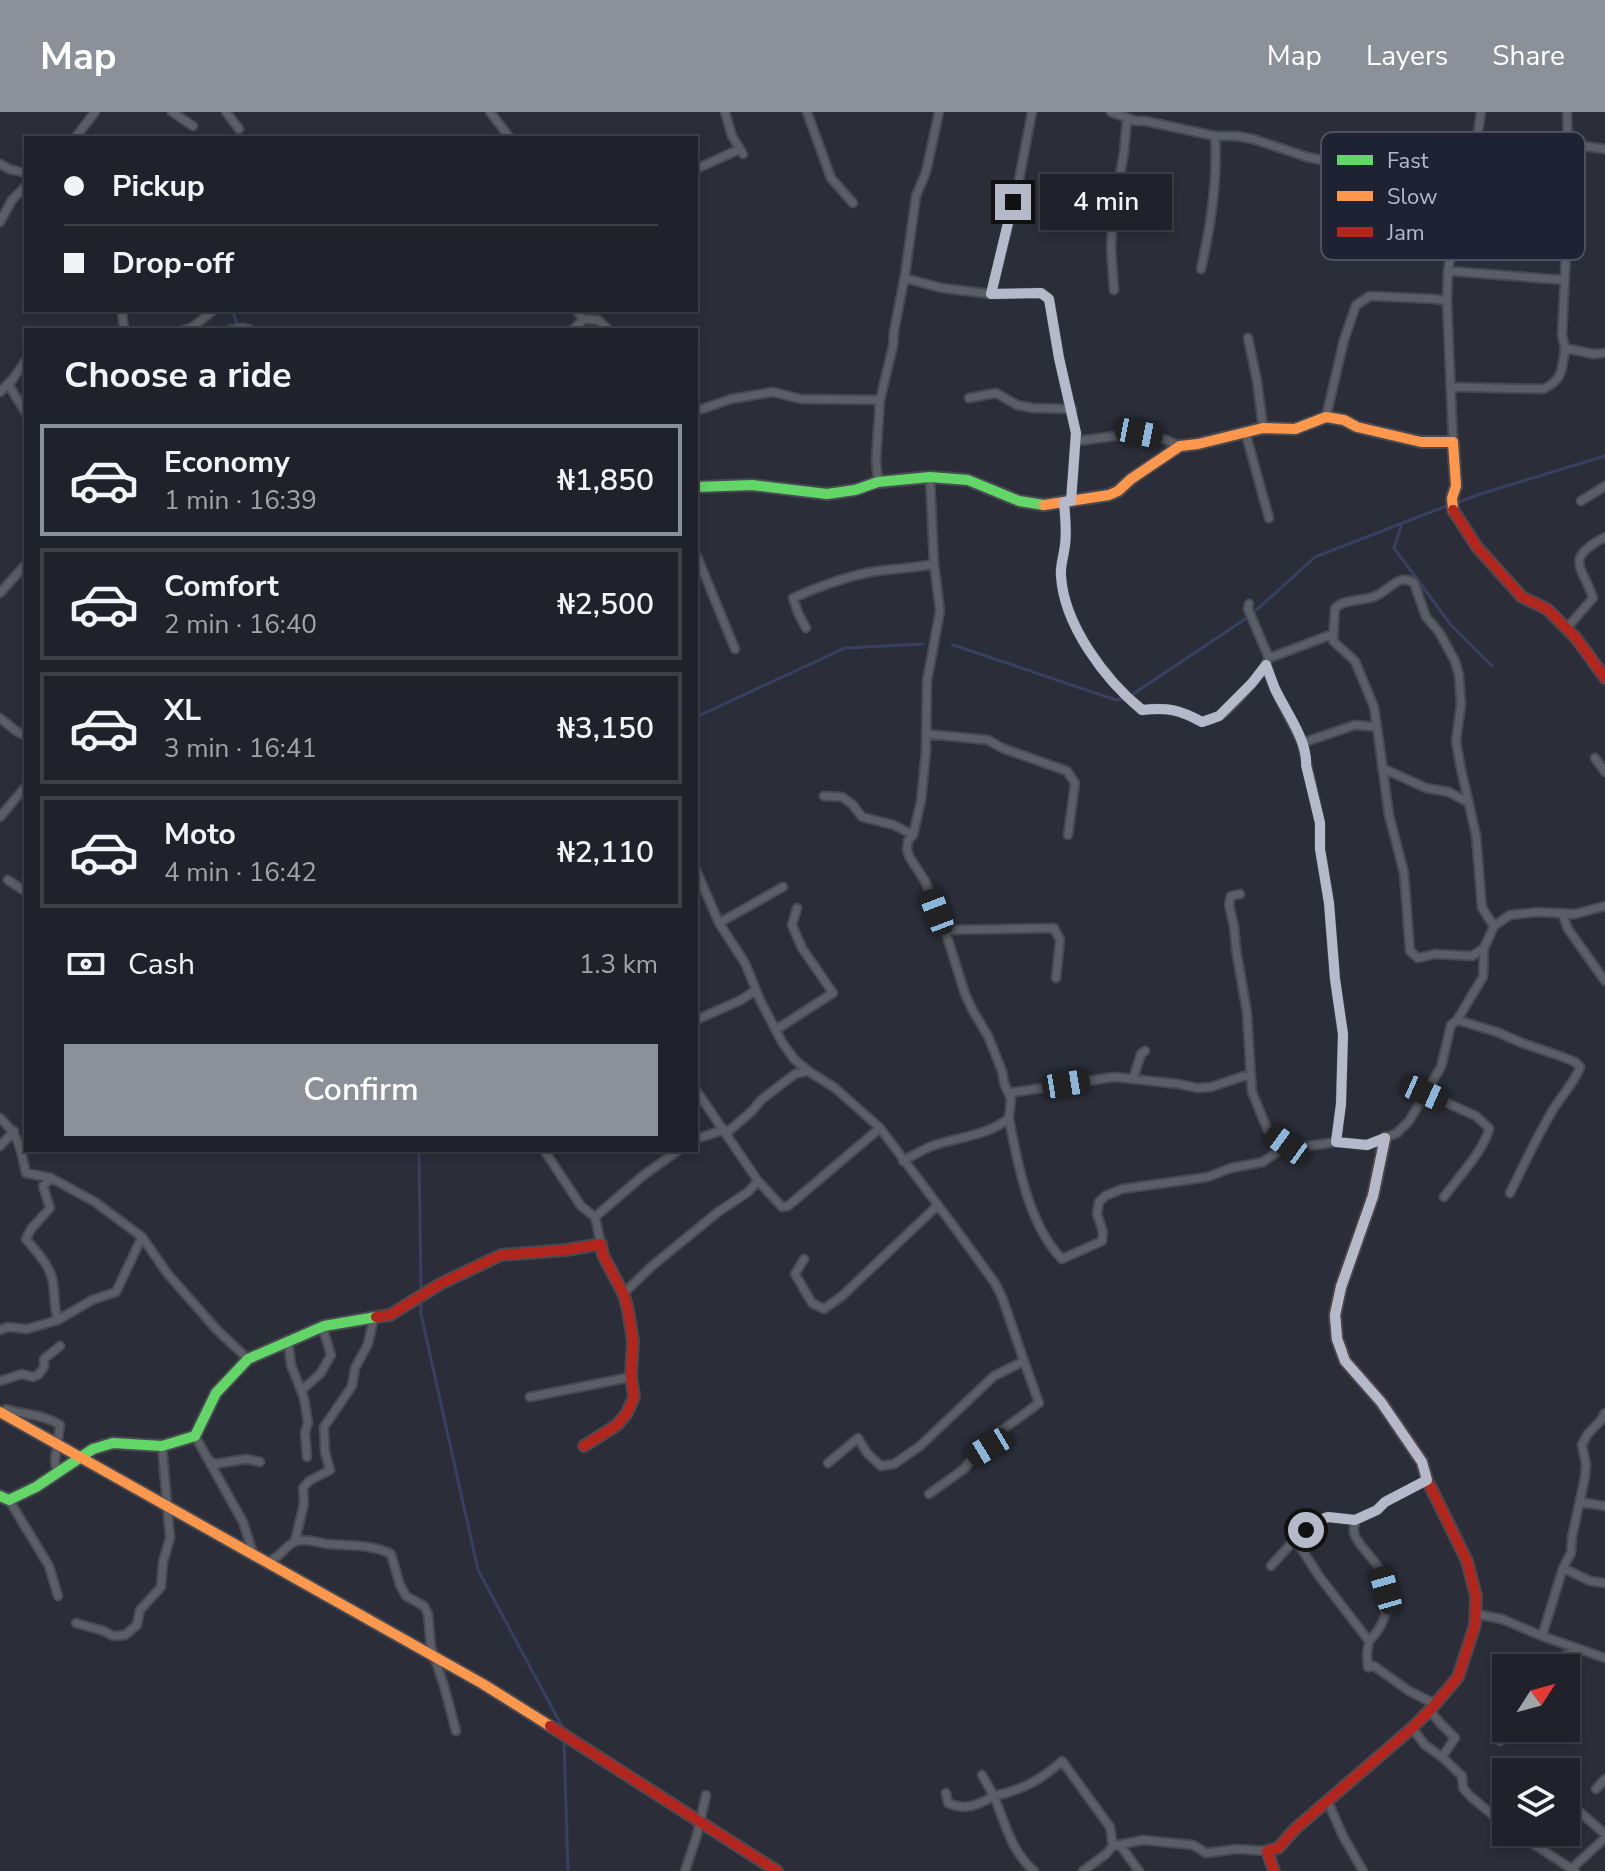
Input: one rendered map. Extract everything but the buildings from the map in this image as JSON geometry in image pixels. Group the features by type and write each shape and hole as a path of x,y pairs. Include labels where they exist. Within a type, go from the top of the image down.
{"main road":[{"path":"698,487 752,485 827,494 855,490 878,482 930,477 968,480 1019,501 1046,505 1109,495 1180,446 1263,428 1295,429 1326,417 1421,442 1453,442 1456,486 1452,509 1458,519 1477,547 1522,597 1547,609 1576,638 1605,678"},
{"path":"1274,1871 1267,1851 1278,1848 1296,1828 1412,1728 1451,1687 1458,1677 1476,1614 1476,1596 1467,1561 1427,1480 1422,1462 1381,1402 1345,1361 1337,1339 1335,1315 1341,1287 1373,1196 1385,1138"},
{"path":"4,1498 36,1487 93,1449 113,1443 162,1446 195,1436 216,1393 248,1359 288,1340 324,1326 390,1315 440,1284 501,1255 601,1244 630,1314 631,1377 635,1391 630,1408 607,1434 584,1446"},
{"path":"0,1410 483,1684 777,1871"}],"street":[{"path":"77,136 95,112"},
{"path":"172,112 193,126"},
{"path":"226,112 239,129"},
{"path":"490,112 508,136"},
{"path":"698,168 742,151 732,136 725,112"},
{"path":"807,112 831,178 853,203"},
{"path":"878,482 876,460 880,400 891,354 916,196 926,172 939,112"},
{"path":"991,294 1032,112"},
{"path":"1111,112 1127,119 1215,136 1253,139 1321,160"},
{"path":"1478,132 1481,112"},
{"path":"1567,112 1570,132"},
{"path":"1114,290 1111,248 1113,215 1127,119"},
{"path":"1201,269 1216,177 1215,136"},
{"path":"1585,145 1605,149"},
{"path":"0,164 24,173"},
{"path":"0,222 12,200 24,188"},
{"path":"1450,260 1447,301 1453,442"},
{"path":"1451,387 1543,389 1554,384 1561,374 1565,348 1562,335 1565,260"},
{"path":"1448,271 1564,280"},
{"path":"904,278 981,294 1041,293 1049,299 1077,441 1061,575 1069,616 1095,659 1142,710 1160,708 1181,711 1202,722 1219,716 1268,662 1333,634"},
{"path":"1326,417 1344,340 1356,305 1370,296 1447,301"},
{"path":"190,328 211,312"},
{"path":"578,312 584,319 598,320 607,328"},
{"path":"575,328 584,319"},
{"path":"1248,338 1263,428"},
{"path":"1565,348 1593,354 1605,353"},
{"path":"0,392 24,363"},
{"path":"8,384 24,410"},
{"path":"698,410 731,399 773,392 801,399 880,400"},
{"path":"969,398 996,393 1017,405 1072,409"},
{"path":"1245,431 1269,518"},
{"path":"1077,441 1139,433 1180,446"},
{"path":"930,477 934,564 940,611 927,681 927,734 921,801 907,850 925,881 945,930 965,994 988,1036 1002,1071 1011,1099 1009,1118 1014,1146 1037,1222 1062,1259 1102,1241 1103,1232 1097,1214 1099,1202 1105,1196 1122,1189 1208,1177 1231,1168 1263,1162 1287,1145"},
{"path":"1581,501 1605,486"},
{"path":"1566,629 1593,598 1579,569 1579,560 1605,537"},
{"path":"698,559 735,649"},
{"path":"806,628 793,598 813,588 870,572 934,564"},
{"path":"0,593 24,566"},
{"path":"1484,948 1472,956 1435,954 1418,958 1410,951 1404,873 1389,815 1374,707 1355,661 1333,641 1335,608 1339,604 1374,597 1404,578 1414,583 1426,617 1439,632 1459,675 1461,704 1456,741 1476,835 1482,908 1494,926"},
{"path":"1249,604 1274,687 1302,743 1320,823 1320,849 1343,1034 1341,1104 1336,1142"},
{"path":"0,718 24,735"},
{"path":"1302,743 1355,725 1377,727"},
{"path":"927,734 988,740 1017,754 1067,771 1075,783 1068,835"},
{"path":"1595,758 1605,772"},
{"path":"1382,768 1426,788 1449,792 1469,803"},
{"path":"0,817 24,788"},
{"path":"824,796 842,797 862,817 894,825 913,835"},
{"path":"698,876 719,923 745,963 782,1042 794,1059 835,1088 880,1128 995,1283 1002,1297 1039,1403 997,1434 989,1447 975,1455 964,1469 929,1494"},
{"path":"8,880 24,891"},
{"path":"719,923 783,887"},
{"path":"1240,894 1231,896 1229,905 1247,1013 1252,1092 1268,1131 1287,1145 1301,1147 1336,1142 1367,1145 1397,1133 1409,1121 1441,1067 1451,1025 1483,977 1484,948 1494,926 1510,915 1537,912 1575,914 1605,906"},
{"path":"777,1029 833,993 802,948 792,925 797,908"},
{"path":"1562,913 1568,929 1605,981"},
{"path":"945,930 1054,928 1060,940 1056,978"},
{"path":"698,1019 756,990"},
{"path":"1457,1020 1555,1054 1580,1067 1574,1081 1550,1114 1510,1193"},
{"path":"1133,1079 1141,1054 1145,1051"},
{"path":"698,1138 730,1130 761,1100 795,1074 808,1071"},
{"path":"1009,1093 1114,1077 1197,1088 1211,1087 1244,1076 1251,1078"},
{"path":"698,1093 758,1181 782,1207 788,1206 880,1128"},
{"path":"1425,1093 1476,1116 1489,1128 1479,1150 1444,1197"},
{"path":"0,1118 14,1131 24,1147"},
{"path":"903,1161 930,1147 978,1134 1009,1118"},
{"path":"0,1146 14,1131"},
{"path":"24,1152 26,1173 51,1178 95,1202 142,1237 167,1273 217,1330 248,1359"},
{"path":"545,1152 581,1206 595,1217 601,1244"},
{"path":"595,1217 676,1152"},
{"path":"51,1178 43,1186 50,1208 26,1239 50,1271 58,1320"},
{"path":"623,1294 652,1266 758,1181"},
{"path":"804,1259 795,1274 812,1303 824,1309 842,1296 938,1205"},
{"path":"0,1330 8,1327 27,1329 58,1320 92,1300 116,1292 142,1237"},
{"path":"195,1436 243,1522 253,1554 263,1562 273,1561 295,1541 304,1504 303,1488 309,1481 330,1470 325,1452 324,1427 352,1386 355,1368 368,1344 374,1317"},
{"path":"302,1390 320,1374 331,1355 324,1326"},
{"path":"288,1340 291,1365 302,1390 308,1423 305,1432 307,1457"},
{"path":"0,1381 22,1374 38,1375 44,1367 44,1359 60,1346"},
{"path":"828,1463 858,1438 867,1453 881,1466 894,1464 920,1446 994,1376 1024,1361"},
{"path":"530,1397 631,1377"},
{"path":"0,1410 32,1414 60,1425 55,1460 57,1473"},
{"path":"1542,1636 1563,1568 1571,1553 1586,1464 1582,1445 1605,1413"},
{"path":"76,1623 113,1636 125,1635 137,1625 140,1610 161,1587 163,1562 170,1538 162,1446"},
{"path":"207,1459 215,1464 246,1459 260,1462"},
{"path":"1271,1566 1315,1522 1328,1517 1355,1520 1427,1480"},
{"path":"4,1498 49,1566 58,1596"},
{"path":"1580,1502 1605,1506"},
{"path":"1355,1520 1354,1534 1380,1570 1386,1590 1387,1616 1380,1630 1369,1641 1368,1667 1374,1666 1432,1707 1455,1738 1442,1757"},
{"path":"1295,1539 1369,1641"},
{"path":"295,1541 370,1547 391,1554 406,1596 424,1606 428,1614 431,1647 456,1731"},
{"path":"1563,1568 1590,1581 1605,1583"},
{"path":"1476,1614 1502,1619 1605,1658"},
{"path":"1569,1654 1582,1649"},
{"path":"1412,1728 1425,1745 1462,1776 1463,1788 1492,1814"},
{"path":"946,1793 948,1803 959,1808 970,1807 994,1796 1014,1792 1048,1773 1062,1761 1110,1827 1117,1846 1139,1871"},
{"path":"982,1775 994,1796 1012,1844 1022,1861 1034,1871"},
{"path":"1596,1789 1605,1779"},
{"path":"685,1871 706,1795"},
{"path":"1328,1802 1363,1871"},
{"path":"1536,1846 1572,1870 1605,1836 1580,1813"},
{"path":"1083,1871 1117,1846 1143,1840 1193,1845 1206,1853 1237,1849 1267,1851"}],"waterway":[{"path":"233,312 239,328"},
{"path":"1456,503 1605,456"},
{"path":"953,645 1116,700 1127,698 1251,615 1315,557 1449,505"},
{"path":"1402,523 1394,548 1451,625 1492,666"},
{"path":"698,716 845,648 923,644"},
{"path":"419,1152 421,1290"},
{"path":"421,1298 421,1314 478,1570 564,1730"},
{"path":"564,1742 568,1871"}],"traffic: fast":[{"path":"698,487 752,485 827,494 855,490 878,482 930,477 968,480 1019,501 1044,505"},
{"path":"0,1496 9,1500 36,1487 93,1449 113,1443 162,1446 195,1436 216,1393 248,1359 324,1326 376,1317"}],"traffic: slow":[{"path":"1044,505 1109,495 1180,446 1263,428 1295,429 1326,417 1421,442 1453,442 1456,486 1452,498 1453,510"},
{"path":"1342,1352 1337,1339 1335,1315 1341,1287 1373,1196 1385,1138"},
{"path":"0,1412 483,1684 550,1726"}],"traffic: jam":[{"path":"1453,510 1477,547 1522,597 1547,609 1576,638 1605,678"},
{"path":"376,1317 390,1315 440,1284 501,1255 601,1244 628,1310 633,1341 631,1376 634,1397 617,1425 584,1446"},
{"path":"1274,1871 1267,1851 1278,1848 1296,1828 1412,1728 1458,1677 1475,1625 1476,1596 1467,1561 1427,1480 1422,1462 1381,1402 1345,1361 1342,1352"},
{"path":"550,1726 777,1871"}],"route":[{"path":"1013,202 991,294 1041,293 1049,299 1077,441 1071,501 1064,502 1066,542 1061,575 1069,616 1095,659 1127,698 1142,710 1160,708 1181,711 1202,722 1219,716 1266,665 1306,758 1320,823 1320,849 1343,1034 1341,1104 1336,1142 1367,1145 1385,1138 1373,1196 1341,1287 1335,1315 1337,1339 1345,1361 1381,1402 1422,1462 1427,1480 1353,1521 1328,1517 1306,1530"}]}
